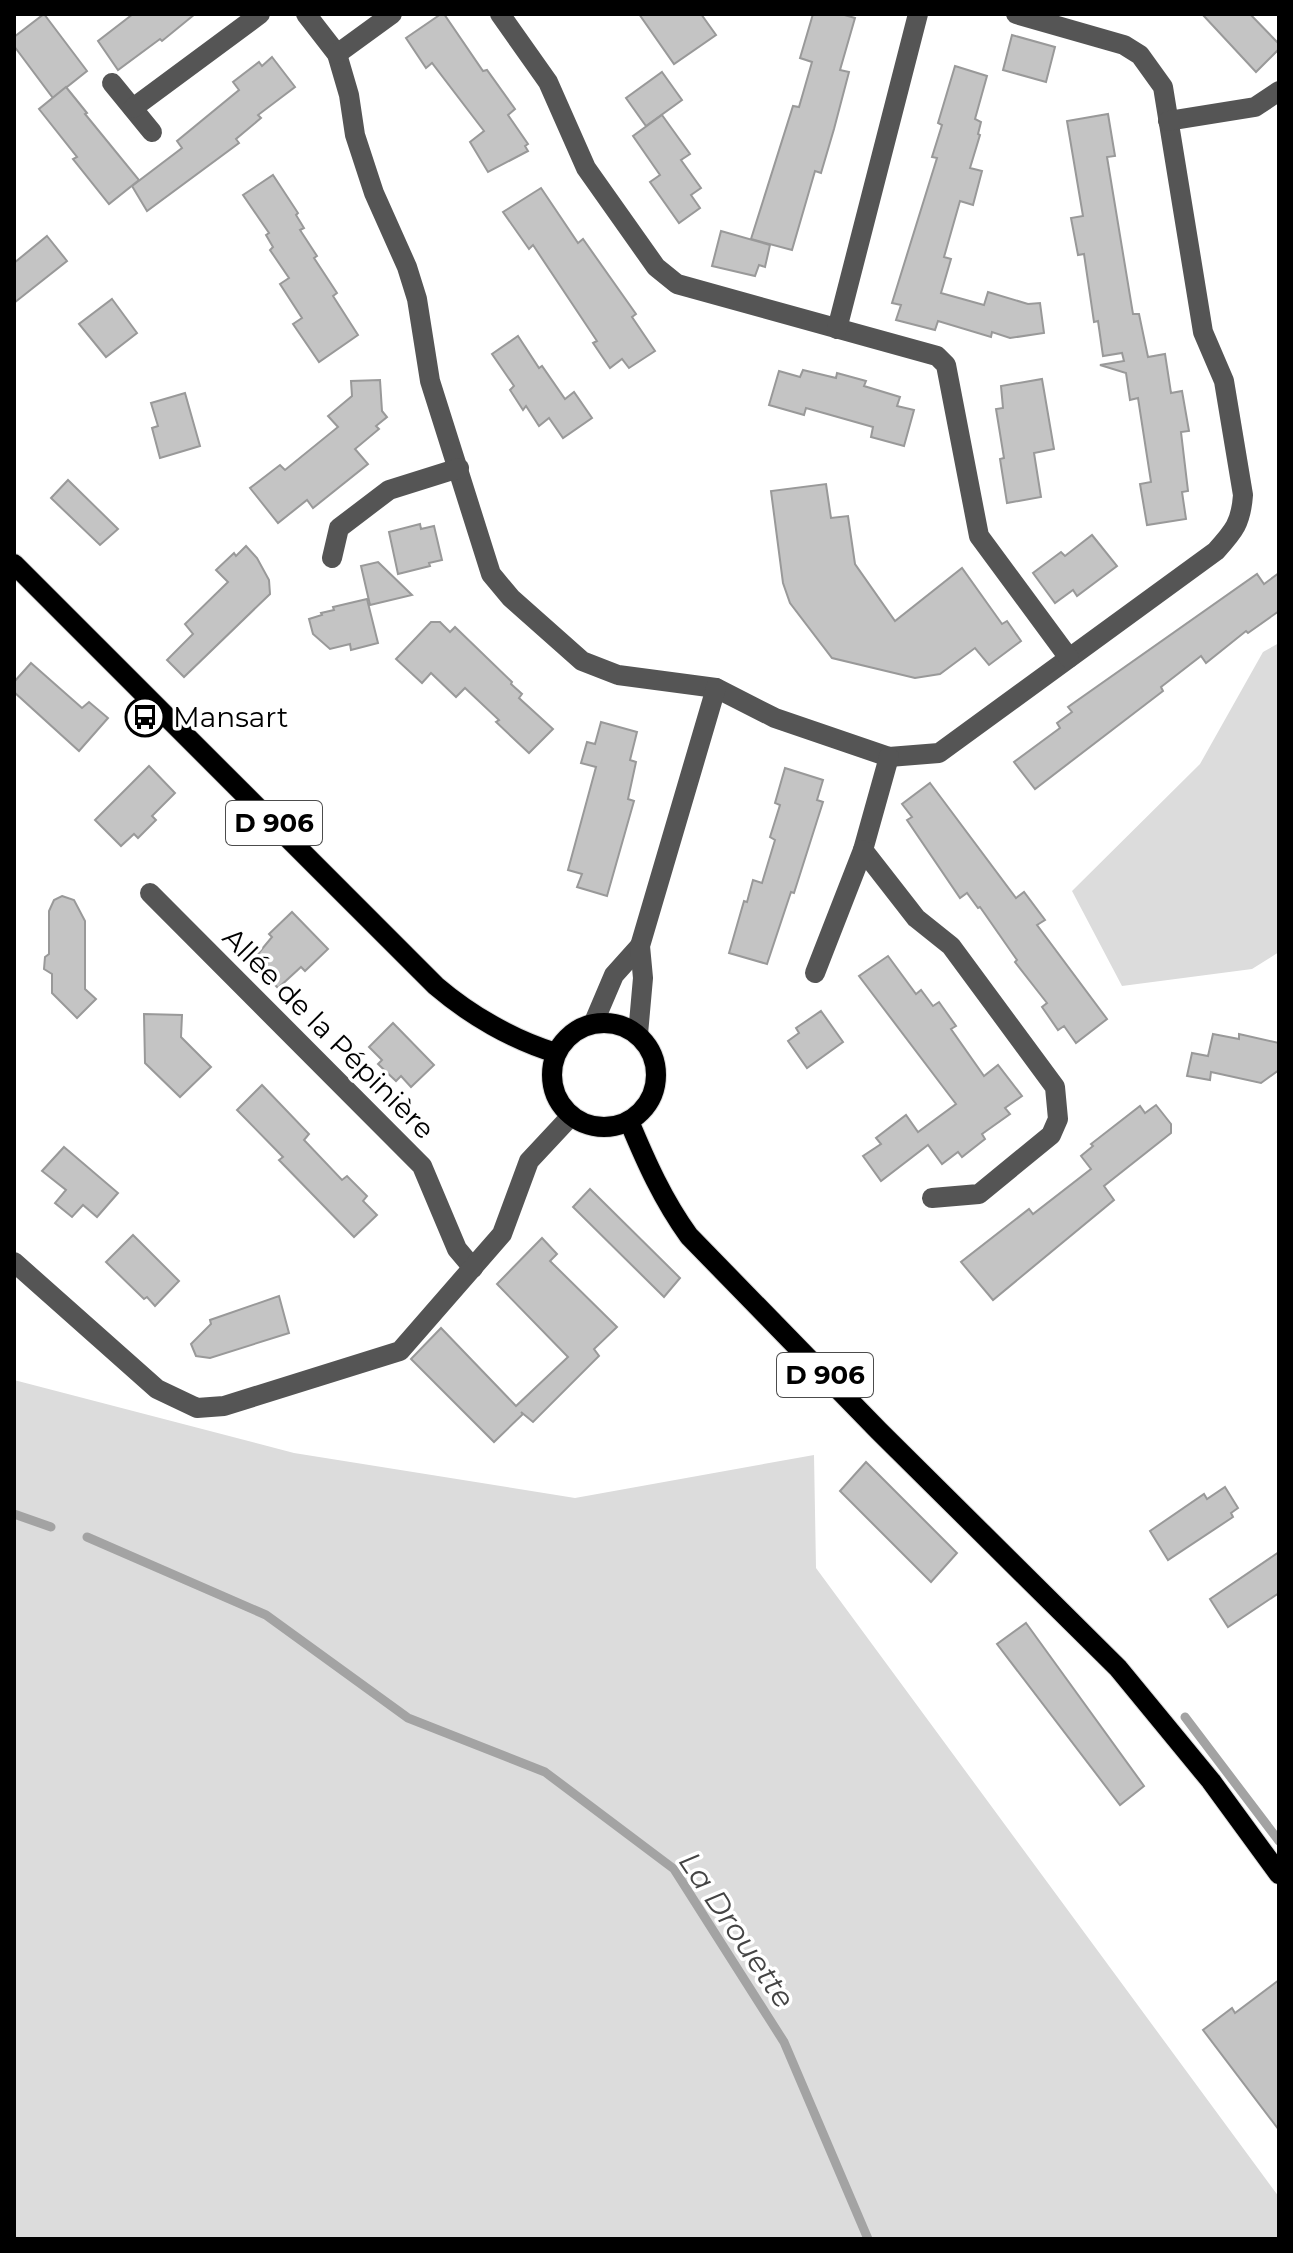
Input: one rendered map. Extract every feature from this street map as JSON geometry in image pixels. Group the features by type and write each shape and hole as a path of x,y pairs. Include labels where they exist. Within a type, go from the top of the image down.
{"main road":[{"name":"D 906","path":"14,564 436,986 456,1004 481,1018 556,1053"},
{"path":"594,1022 617,1023 638,1034 649,1047 655,1062 657,1079 643,1111 615,1126 585,1124 571,1116 560,1103 553,1087 552,1070 556,1053 565,1039 594,1022"},
{"name":"D 906","path":"629,1121 661,1193 689,1236 1127,1679 1211,1781 1279,1874"}],"street":[{"path":"133,108 260,14"},
{"path":"306,14 337,54 349,95 355,135 374,193 407,267 417,299 430,381 491,574 511,598 582,661 618,675 716,688 775,718 889,757 939,753 1216,551 1236,529 1242,514 1243,495 1224,381 1203,332 1163,87 1140,55 1124,45 1016,14"},
{"path":"337,54 392,14"},
{"path":"500,14 548,82 586,168 656,267 677,284 937,356 946,365 979,536 1069,658"},
{"path":"837,329 918,14"},
{"path":"112,83 152,132"},
{"path":"1168,121 1255,107 1279,91"},
{"path":"332,558 339,528 389,490 459,468"},
{"path":"638,1034 643,978 640,946 716,688"},
{"path":"815,973 863,850 889,757"},
{"path":"863,850 916,918 951,946 1055,1087 1058,1119 1051,1135 979,1194 932,1198"},
{"name":"Allée de la Pépinière","path":"150,893 422,1166 457,1249 473,1268"},
{"path":"594,1022 614,975 640,946"},
{"path":"14,1262 157,1389 197,1408 224,1406 400,1351 502,1234 529,1161 571,1116"}],"shaded area":[{"path":"1279,643 1279,952 1252,969 1122,986 1072,891 1200,764 1263,652"},
{"path":"14,1380 294,1453 575,1498 814,1455 816,1568 1279,2197 1279,2239 14,2239"}],"building":[{"path":"44,14 87,71 53,98 14,46 14,37"},
{"path":"133,14 195,14 162,41 160,39 118,70 98,41"},
{"path":"441,14 515,109 508,115 528,144 525,146 528,151 488,172 470,142 484,131 432,63 426,68 406,38"},
{"path":"639,14 701,14 716,35 674,64"},
{"path":"813,14 841,14 855,18 840,70 849,72 834,129 821,173 815,171 792,250 751,239 793,106 799,107 812,62 800,58"},
{"path":"1202,14 1250,14 1279,44 1279,49 1256,72"},
{"path":"1012,35 1055,47 1046,82 1003,70"},
{"path":"272,57 295,87 258,115 261,118 236,139 239,143 147,211 132,186 182,148 177,141 239,90 233,82 259,62 262,66"},
{"path":"955,66 987,76 975,119 981,122 980,135 970,168 982,171 973,205 960,201 944,257 951,259 941,293 984,305 988,292 1028,304 1040,303 1044,333 1010,338 992,332 991,337 938,321 935,330 896,320 901,305 892,303 937,158 932,157 942,125 938,123"},
{"path":"662,72 682,100 646,126 626,98"},
{"path":"66,87 139,180 109,204 39,109"},
{"path":"1108,114 1115,156 1107,157 1133,314 1139,314 1148,357 1165,354 1171,393 1182,391 1189,431 1181,432 1188,491 1182,492 1186,519 1147,525 1140,484 1151,482 1138,398 1130,400 1126,373 1100,365 1124,361 1122,353 1103,356 1098,321 1094,322 1084,254 1078,255 1071,218 1083,216 1067,121"},
{"path":"662,115 690,154 681,160 701,188 691,195 700,208 679,223 650,182 660,175 633,136"},
{"path":"273,175 298,213 296,215 304,228 300,230 337,293 333,296 358,335 319,362 293,324 302,318 280,284 289,278 270,250 273,247 266,235 269,233 243,195"},
{"path":"541,188 578,243 583,239 636,314 632,317 655,351 629,368 622,359 610,368 593,343 597,341 533,245 529,249 503,212"},
{"path":"721,231 770,245 765,267 759,265 755,276 712,266"},
{"path":"47,236 67,261 14,303 14,263"},
{"path":"112,299 137,333 106,357 79,324"},
{"path":"518,336 565,399 574,392 592,418 563,438 549,418 539,426 526,406 523,410 510,390 514,386 492,354"},
{"path":"803,370 836,378 837,373 866,381 864,386 900,397 897,406 914,410 904,446 871,437 873,427 806,408 804,415 769,405 779,371 800,377"},
{"path":"1042,379 1054,449 1034,453 1041,497 1007,503 996,409 1003,408 1001,386"},
{"path":"380,380 382,411 387,417 376,426 379,429 355,449 368,464 313,508 307,500 278,523 250,488 280,465 285,470 338,427 328,416 352,396 351,381"},
{"path":"185,393 200,446 160,458 152,428 158,426 151,403"},
{"path":"68,480 118,529 100,545 51,498"},
{"path":"826,484 831,518 848,516 855,564 895,621 962,568 1002,624 1007,621 1021,641 989,665 975,648 940,674 915,678 832,658 790,603 783,583 771,491"},
{"path":"420,524 421,529 434,526 442,560 398,574 389,532"},
{"path":"1092,535 1117,566 1077,596 1073,590 1055,603 1033,573 1061,552 1065,556"},
{"path":"246,546 269,580 270,594 184,677 167,660 193,634 185,624 228,582 216,570"},
{"path":"378,562 412,595 370,605 361,566"},
{"path":"1279,573 1279,611 1248,633 1246,631 1206,663 1201,656 1161,687 1163,691 1035,789 1014,762 1060,728 1057,723 1072,712 1068,707 1257,574 1264,584"},
{"path":"367,599 378,643 351,650 350,644 330,649 313,634 309,619 334,610 333,607"},
{"path":"431,622 440,622 450,632 455,627 512,682 522,694 519,698 553,729 529,753 465,688 456,697 431,673 422,683 396,659"},
{"path":"31,663 82,708 89,702 108,718 79,751 14,692 14,682"},
{"path":"601,722 637,732 630,760 636,762 628,799 634,801 607,896 577,887 582,874 568,870 596,767 581,763 587,742 595,744"},
{"path":"149,766 175,793 152,816 156,820 138,838 134,834 121,846 95,820"},
{"path":"785,768 823,780 817,800 823,802 767,964 729,953 753,880 762,883 775,840 770,837 780,805 775,803"},
{"path":"930,783 1016,898 1024,892 1045,920 1037,925 1107,1019 1076,1043 1064,1026 1058,1030 1042,1007 1047,1003 1015,962 1017,960 980,907 967,893 960,898 907,820 912,817 902,804"},
{"path":"62,896 74,900 85,921 85,989 96,999 77,1018 52,993 52,974 44,969 45,957 49,954 49,911 54,900"},
{"path":"292,912 328,949 305,971 301,967 278,988 252,961 272,937 269,934"},
{"path":"888,956 916,994 921,990 933,1006 939,1002 956,1026 951,1029 984,1076 998,1065 1022,1096 1005,1108 1010,1114 982,1134 985,1139 962,1157 958,1152 942,1164 928,1145 881,1181 863,1156 881,1144 876,1138 906,1115 918,1132 956,1104 859,976"},
{"path":"821,1011 843,1042 807,1068 788,1041 799,1033 796,1028"},
{"path":"144,1014 182,1015 181,1037 211,1067 180,1097 145,1063"},
{"path":"393,1023 434,1065 411,1087 401,1076 396,1081 378,1064 382,1060 369,1047"},
{"path":"1213,1034 1239,1039 1239,1034 1279,1043 1279,1070 1261,1083 1211,1072 1210,1080 1187,1076 1192,1053 1208,1056"},
{"path":"262,1085 309,1134 304,1140 342,1180 347,1176 367,1196 363,1201 377,1215 354,1237 279,1160 283,1157 237,1110"},
{"path":"1156,1105 1171,1124 1171,1133 1104,1186 1114,1200 993,1300 961,1262 1029,1209 1033,1214 1091,1169 1081,1156 1093,1146 1091,1144 1140,1106 1145,1113"},
{"path":"64,1147 118,1193 97,1217 83,1205 72,1217 55,1203 66,1190 42,1171"},
{"path":"590,1189 680,1278 664,1297 573,1207"},
{"path":"133,1235 179,1281 155,1306 106,1262"},
{"path":"542,1238 557,1254 550,1261 617,1327 594,1349 599,1356 533,1422 521,1412 523,1414 494,1442 411,1359 441,1328 516,1406 568,1357 497,1284"},
{"path":"279,1296 289,1333 210,1358 196,1356 191,1344 211,1324 210,1320"},
{"path":"866,1462 957,1553 931,1582 840,1491"},
{"path":"1225,1487 1238,1508 1231,1513 1233,1517 1168,1560 1150,1531 1204,1494 1207,1499"},
{"path":"1279,1552 1279,1593 1228,1627 1210,1599"},
{"path":"1026,1623 1144,1786 1120,1805 997,1644"},
{"path":"1279,1980 1279,2130 1203,2030 1232,2008 1235,2013"}],"waterway":[{"name":"La Drouette","path":"14,1514 51,1527"},
{"name":"La Drouette","path":"87,1537 266,1615 408,1718 545,1772 674,1869 784,2042 868,2239"},
{"path":"1185,1717 1279,1841"}],"place":[{"name":"Mansart","path":"145,717"}]}
